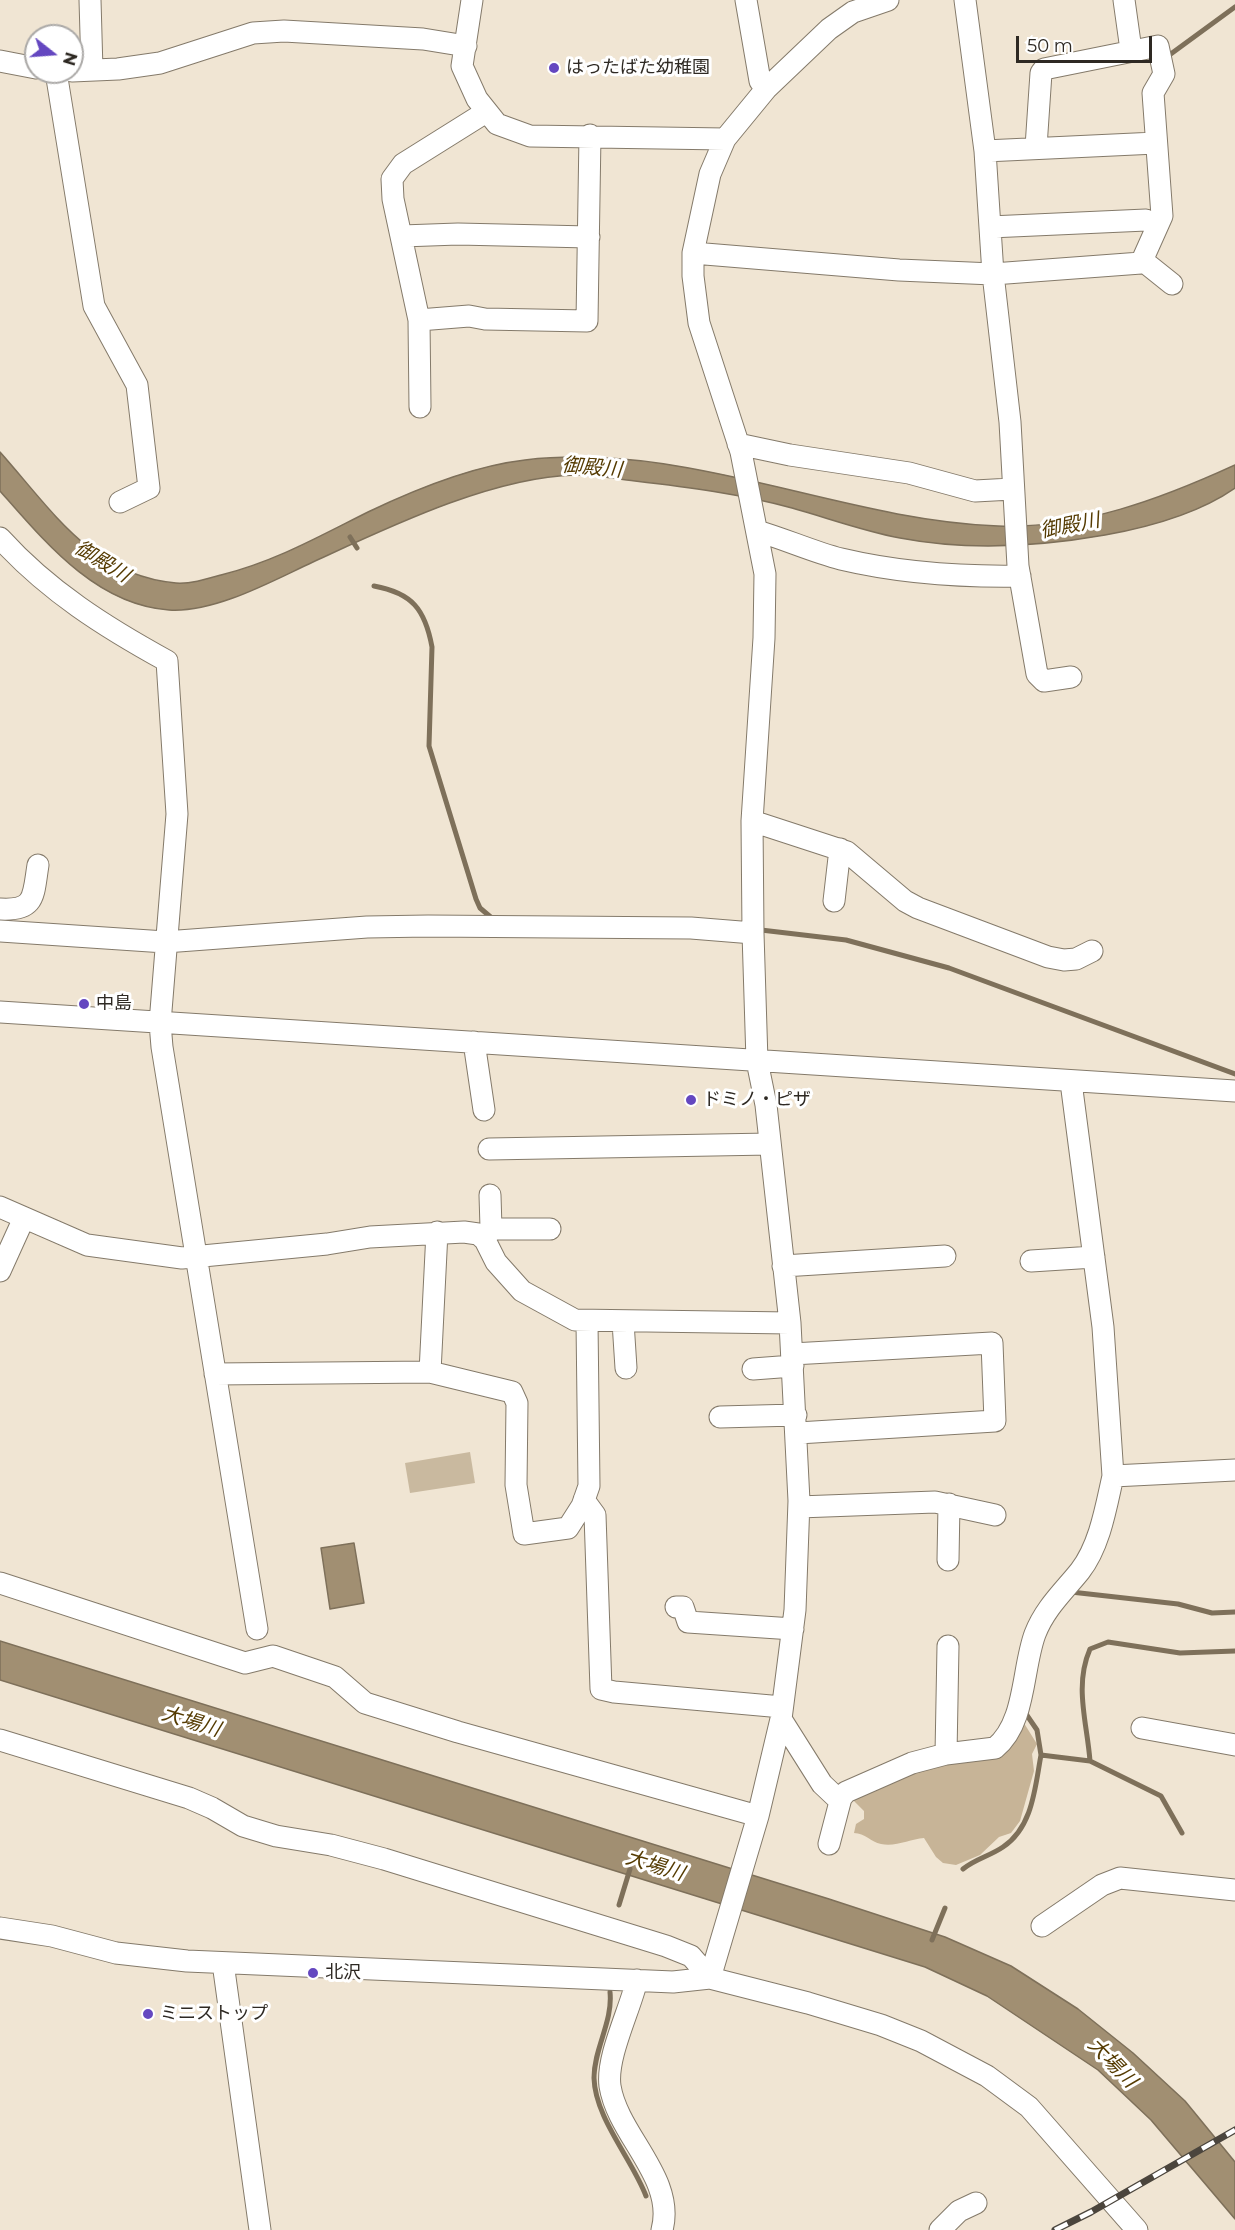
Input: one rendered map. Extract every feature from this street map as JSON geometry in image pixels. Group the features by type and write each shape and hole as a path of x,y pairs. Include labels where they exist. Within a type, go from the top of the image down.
{"street":[{"path":"84,53 90,0"},
{"path":"472,0 462,66 465,77 486,112 497,124 530,136 590,135 725,139"},
{"path":"746,0 760,81 766,89"},
{"path":"710,1978 757,1820 782,1713 793,1629 798,1568 799,1508 797,1424 790,1323 770,1144 758,1061 753,933 752,821 764,638 765,574 740,448 699,323 693,276 693,253 710,174 725,139 766,89 829,29 853,12 888,0"},
{"path":"965,0 985,151 993,274 1010,422 1012,493 1019,571 1037,674 1044,681 1071,677"},
{"path":"1124,0 1131,50"},
{"path":"84,71 160,63 253,33 284,31 423,39 466,46"},
{"path":"693,253 898,270 993,274 1141,263 1162,216 1153,93 1164,74 1160,52 1154,46 1044,69 1041,73 1036,147"},
{"path":"0,61 24,66"},
{"path":"58,84 94,306 137,385 149,488 120,502"},
{"path":"420,406 419,320 393,199 392,179 403,164 486,112"},
{"path":"419,320 469,316 485,319 587,321 590,135"},
{"path":"985,151 1156,143"},
{"path":"990,227 1146,220"},
{"path":"402,236 458,234 589,237"},
{"path":"1142,260 1172,284"},
{"path":"740,448 909,473 975,491 1012,493"},
{"path":"755,525 838,558 883,568 930,574 1019,571"},
{"path":"0,538 57,593 103,626 167,661 177,814 160,1023 257,1629"},
{"path":"752,821 847,852 905,901 918,908 1048,957 1076,959 1092,951"},
{"path":"834,901 840,849"},
{"path":"0,909 27,907 33,893 38,865"},
{"path":"0,931 165,942 408,926 691,928 753,933"},
{"path":"0,1012 1235,1091"},
{"path":"474,1042 484,1110"},
{"path":"829,1844 840,1801 846,1792 912,1764 946,1754 995,1748 1011,1730 1035,1634 1045,1614 1081,1570 1103,1517 1113,1476 1107,1369 1071,1082"},
{"path":"489,1149 770,1144"},
{"path":"490,1195 488,1235 496,1262 522,1291 575,1320 587,1322 790,1323"},
{"path":"0,1207 87,1245 182,1258 327,1244 370,1237 437,1232 488,1235 550,1229"},
{"path":"0,1271 24,1218"},
{"path":"430,1372 437,1232"},
{"path":"783,1266 945,1256"},
{"path":"1031,1261 1094,1257"},
{"path":"215,1374 430,1372 512,1392 516,1403 516,1485 524,1534 568,1528 589,1486 587,1322"},
{"path":"623,1322 626,1368"},
{"path":"720,1417 797,1424 995,1421 992,1343 792,1360 753,1369"},
{"path":"1113,1476 1235,1470"},
{"path":"584,1500 595,1515 602,1689 782,1713"},
{"path":"799,1508 935,1502 995,1515"},
{"path":"948,1560 949,1504"},
{"path":"0,1583 245,1663 273,1656 335,1677 365,1703 757,1820"},
{"path":"676,1607 683,1607 688,1622 793,1629"},
{"path":"946,1754 948,1646"},
{"path":"782,1713 822,1784 840,1801"},
{"path":"1142,1728 1235,1745"},
{"path":"0,1740 189,1798 243,1826 265,1833 331,1845 384,1858 666,1946 691,1956 710,1978"},
{"path":"1042,1926 1102,1885 1120,1878 1235,1890"},
{"path":"0,1928 52,1936 116,1953 223,1963 691,1982 710,1978 882,2025 921,2041 987,2076 1029,2108 1137,2230"},
{"path":"223,1963 260,2230"},
{"path":"637,1980 610,2078 619,2109 665,2203 662,2230"},
{"path":"940,2230 959,2211 976,2204"}],"shaded area":[{"path":"470,1452 475,1483 410,1493 405,1463"},
{"path":"1022,1720 1037,1744 1032,1754 1034,1771 1020,1821 1011,1833 999,1837 980,1855 956,1865 943,1863 936,1857 924,1838 887,1845 854,1833 856,1824 864,1819 864,1811 854,1801 856,1793 936,1764 960,1764"}],"water":[{"name":"御殿川","path":"0,452 56,517 97,554 120,568 146,578 176,583 205,580 241,570 296,548 425,487 485,467 525,460 586,457 646,461 705,471 939,521 998,526 1060,523 1090,517 1149,500 1235,465 1235,488 1189,512 1122,532 1028,545 977,546 900,538 773,503 714,492 590,475 543,478 476,494 441,506 224,601 187,610 169,610 143,606 95,584 54,550 0,491"},
{"path":"354,1543 364,1603 330,1609 321,1548"},
{"name":"大場川","path":"0,1641 829,1899 945,1937 1011,1966 1078,2009 1133,2053 1185,2101 1235,2162 1235,2219 1151,2120 1098,2070 987,1996 925,1967 0,1680"}],"waterway":[{"path":"1168,56 1235,7"},
{"path":"350,537 357,548"},
{"path":"374,586 407,598 415,605 425,622 432,647 429,746 476,899 480,908 493,919"},
{"path":"761,930 846,940 949,968 1235,1074"},
{"path":"1071,1592 1178,1604 1212,1613 1235,1612"},
{"path":"963,1869 1003,1847 1021,1829 1031,1805 1041,1755 1090,1761 1082,1690 1085,1663 1090,1649 1108,1642 1180,1653 1235,1651"},
{"path":"1024,1711 1037,1730 1041,1755"},
{"path":"1090,1761 1161,1796 1182,1833"},
{"name":"大場川","path":"619,1905 630,1869"},
{"path":"932,1940 945,1908"},
{"path":"610,1992 609,2014 595,2067 596,2093 607,2123 646,2196"}],"railway":[{"path":"1055,2230 1235,2130"}],"place":[{"name":"はったばた幼稚園","path":"554,68"},
{"name":"中島","path":"84,1004"},
{"name":"ドミノ・ピザ","path":"691,1100"},
{"name":"北沢","path":"313,1973"},
{"name":"ミニストップ","path":"148,2014"}]}
